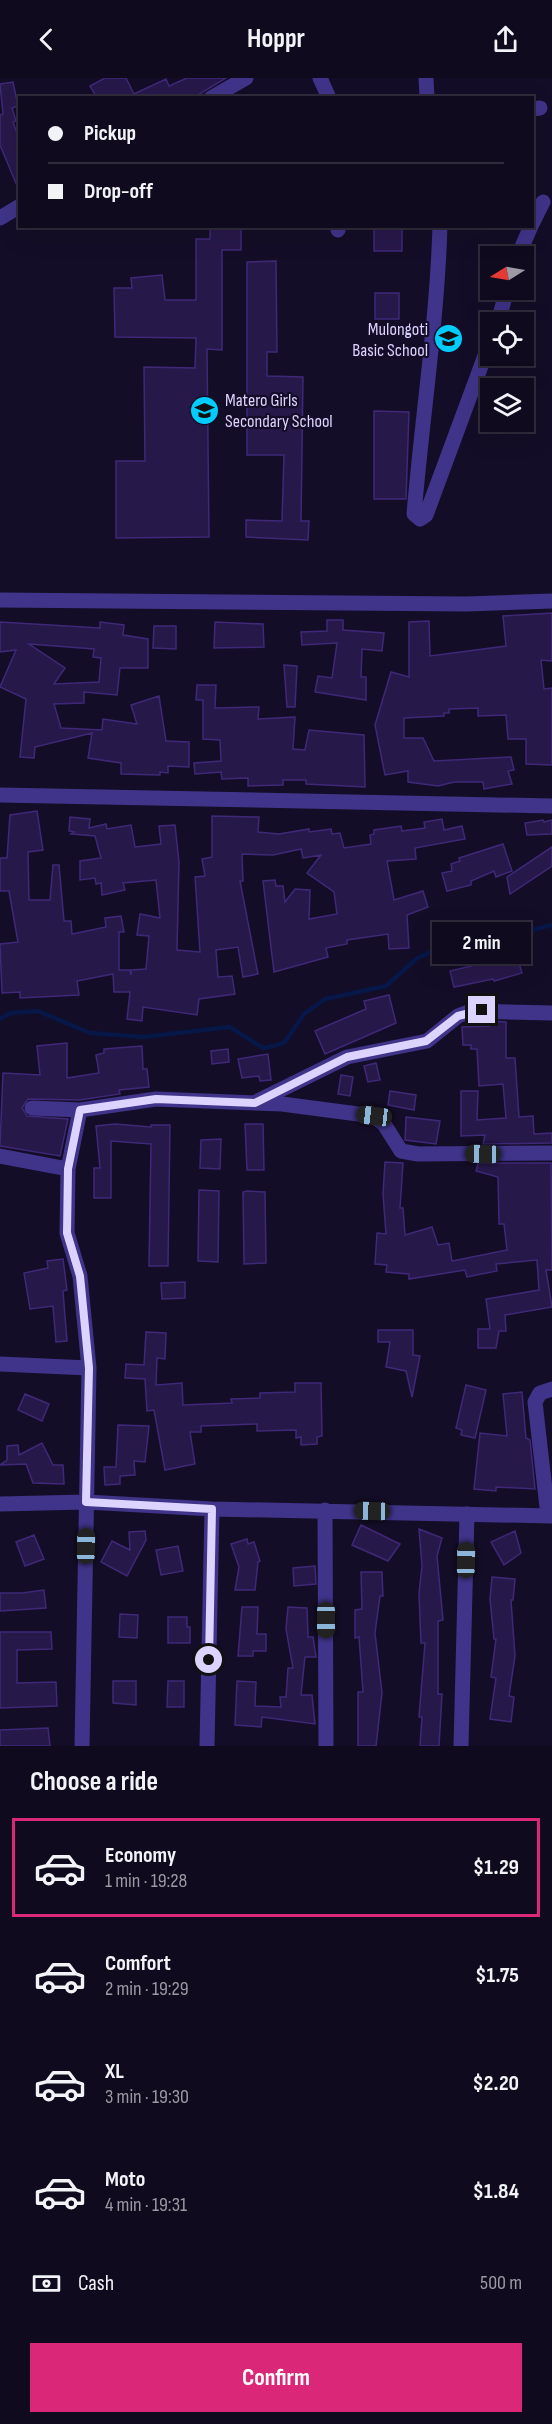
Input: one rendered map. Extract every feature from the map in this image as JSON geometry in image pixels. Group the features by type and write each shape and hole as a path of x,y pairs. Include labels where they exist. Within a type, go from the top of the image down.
{"street":[{"path":"215,96 246,78"},
{"path":"320,78 328,96"},
{"path":"426,78 427,96"},
{"path":"534,220 542,202"},
{"path":"0,218 18,208"},
{"path":"440,228 436,306 425,388 414,514 420,519 426,514 446,466 481,366"},
{"path":"523,246 531,228"},
{"path":"0,600 454,604 552,602"},
{"path":"0,795 552,807"},
{"path":"255,1103 347,1057 426,1041 458,1016 471,1011 552,1013"},
{"path":"32,1108 80,1110 156,1099 255,1103 374,1116 384,1124 401,1151 418,1154 552,1153"},
{"path":"80,1110 68,1169 67,1233 80,1276 89,1368 82,1746"},
{"path":"0,1156 68,1169"},
{"path":"0,1364 89,1368"},
{"path":"0,1504 86,1502 212,1509 550,1516 535,1402 540,1393 552,1389"},
{"path":"207,1746 212,1509"},
{"path":"325,1510 326,1746"},
{"path":"461,1746 467,1514"}],"building":[{"path":"105,78 126,78 134,94 166,79 169,86 187,78 226,78 196,96 96,96 90,86"},
{"path":"13,82 18,106 12,108 16,121 13,122 18,136 18,188 0,145 0,115 3,114 0,84"},
{"path":"210,228 241,228 241,250 222,250 222,350 207,349 209,537 116,538 116,461 145,461 144,367 195,368 196,338 115,337 114,288 132,288 131,278 162,275 165,300 196,300 196,239 210,239"},
{"path":"374,228 402,228 402,251 374,251"},
{"path":"276,261 277,352 267,352 267,376 303,377 301,521 309,521 308,540 246,537 246,520 282,521 284,455 247,455 247,262"},
{"path":"375,293 399,293 399,319 375,319"},
{"path":"374,411 409,412 406,499 374,499"},
{"path":"552,613 552,661 541,660 544,689 552,688 552,765 526,764 526,739 508,739 506,715 478,716 478,708 449,709 449,713 444,713 444,716 404,718 404,738 423,738 434,761 511,757 514,770 508,771 512,784 484,789 483,782 454,782 438,786 408,782 408,771 385,775 375,725 391,672 409,677 409,622 429,621 430,656 506,646 503,616"},
{"path":"327,620 343,620 343,630 384,633 382,651 362,649 361,677 366,677 366,700 315,692 318,676 332,678 337,643 302,645 301,632 327,631"},
{"path":"0,622 100,628 100,622 124,625 123,635 148,639 148,668 120,668 117,695 84,692 84,703 54,704 61,728 102,730 103,719 137,724 131,705 159,696 166,741 189,742 189,767 168,766 168,773 160,772 160,775 121,774 121,763 88,758 92,733 35,747 34,758 20,757 26,699 0,687 16,650 0,652","holes":["29,644 94,649 93,657 101,658 99,682 54,684 65,668"]},
{"path":"215,622 263,624 264,647 214,648"},
{"path":"154,626 176,626 176,649 153,648"},
{"path":"284,665 297,666 295,707 287,707"},
{"path":"197,685 216,685 215,708 259,707 258,719 295,717 293,749 305,750 309,730 364,735 365,787 306,784 306,780 283,780 283,785 248,786 248,778 222,779 221,772 195,774 194,763 221,761 220,740 203,739 203,700 196,700"},
{"path":"37,811 43,850 28,852 29,900 50,900 53,865 59,865 64,921 71,921 72,934 106,927 105,918 121,916 124,932 119,932 119,970 130,970 131,975 131,970 146,969 149,936 137,935 140,914 160,918 156,880 123,883 125,890 102,895 101,883 96,884 95,878 80,880 80,861 101,858 95,836 71,834 74,832 69,831 70,817 90,819 89,828 106,824 107,829 131,825 135,847 161,844 159,826 175,825 179,862 177,950 200,952 195,877 205,876 202,859 212,857 212,816 259,817 258,832 279,834 309,829 309,832 331,829 332,834 340,833 344,848 371,844 370,835 374,834 374,830 401,826 402,831 425,828 424,822 442,819 444,830 462,826 465,839 415,848 416,859 387,861 394,900 423,891 428,907 407,915 409,948 389,949 388,934 347,940 347,944 326,948 328,957 274,972 263,881 275,880 276,886 283,886 285,902 295,889 310,890 309,919 337,914 334,892 307,873 321,855 303,858 301,849 273,855 242,854 243,881 240,881 258,974 243,977 238,947 216,950 218,977 232,976 235,994 199,999 197,1015 143,1007 142,1021 127,1019 130,992 114,992 113,974 77,981 79,995 20,998 20,992 2,993 0,944 18,942 9,891 0,891 0,858 7,858 10,815"},
{"path":"543,820 544,822 552,820 552,834 527,835 525,823"},
{"path":"503,844 512,871 496,877 494,871 471,881 471,885 447,891 442,873 452,871 451,864 460,861 459,858"},
{"path":"552,847 552,866 510,894 507,877"},
{"path":"513,943 522,973 494,981 493,979 454,987 450,971 488,962 485,951"},
{"path":"389,995 396,1023 325,1054 315,1031 366,1009 364,1001"},
{"path":"489,1021 506,1022 506,1058 515,1058 519,1117 533,1116 534,1134 552,1133 552,1143 483,1144 485,1135 461,1136 461,1091 478,1091 477,1120 506,1118 503,1084 479,1086 477,1049 471,1049 471,1045 463,1045 462,1027 489,1026"},
{"path":"67,1043 67,1078 99,1073 96,1055 104,1053 104,1049 142,1046 143,1069 147,1069 149,1087 119,1090 120,1094 80,1100 28,1099 22,1108 27,1116 68,1119 60,1156 0,1146 3,1073 40,1075 37,1046"},
{"path":"228,1049 229,1062 212,1064 211,1051"},
{"path":"268,1054 271,1080 260,1081 259,1076 242,1078 238,1059"},
{"path":"376,1063 380,1080 368,1082 364,1066"},
{"path":"341,1075 353,1077 350,1096 338,1094"},
{"path":"390,1091 416,1095 414,1110 388,1105"},
{"path":"406,1117 440,1121 436,1144 405,1140"},
{"path":"115,1124 151,1127 151,1125 170,1125 168,1266 149,1266 151,1144 111,1141 111,1198 94,1198 94,1168 100,1168 96,1126"},
{"path":"245,1124 263,1124 264,1170 247,1170"},
{"path":"221,1139 220,1169 200,1168 201,1140"},
{"path":"385,1162 403,1163 400,1208 403,1208 405,1235 432,1227 438,1245 449,1243 452,1261 507,1250 504,1224 499,1224 498,1177 476,1171 478,1163 551,1163 552,1270 546,1270 552,1307 505,1315 506,1331 499,1331 496,1348 478,1348 478,1329 490,1329 486,1299 539,1290 537,1260 496,1264 497,1271 467,1277 465,1270 409,1279 409,1274 386,1272 387,1265 375,1264 377,1233 386,1234 383,1194"},
{"path":"199,1190 219,1191 218,1262 198,1261"},
{"path":"243,1192 265,1192 266,1263 244,1264"},
{"path":"63,1259 67,1290 63,1291 67,1341 56,1342 53,1306 30,1309 24,1273 48,1268 47,1261"},
{"path":"185,1282 185,1298 162,1299 161,1283"},
{"path":"378,1330 413,1330 413,1355 420,1356 412,1397 406,1371 386,1367 390,1342 378,1342"},
{"path":"146,1332 166,1333 165,1359 157,1358 156,1385 182,1383 183,1405 232,1403 231,1399 260,1398 260,1393 295,1392 295,1383 321,1383 322,1436 317,1437 317,1444 301,1445 301,1437 296,1438 296,1430 257,1431 257,1424 201,1426 201,1432 190,1432 195,1464 165,1470 154,1410 147,1411 145,1379 125,1378 126,1364 144,1365"},
{"path":"466,1385 486,1390 475,1438 461,1435 462,1430 456,1428"},
{"path":"522,1392 526,1438 530,1440 535,1489 496,1487 496,1491 474,1489 480,1433 507,1436 503,1394"},
{"path":"25,1394 49,1404 42,1421 18,1410"},
{"path":"118,1425 149,1426 145,1462 134,1461 135,1475 120,1476 120,1484 105,1485 104,1467 116,1467"},
{"path":"42,1443 53,1465 63,1465 64,1484 33,1483 26,1464 0,1465 7,1460 7,1446 18,1445 19,1455"},
{"path":"361,1525 400,1544 388,1561 352,1545"},
{"path":"419,1529 442,1538 437,1556 443,1620 438,1621 438,1694 442,1694 439,1746 420,1746 422,1717 419,1717 425,1643 421,1643 419,1593 422,1566"},
{"path":"145,1531 146,1540 127,1576 101,1562 112,1541 130,1550 129,1532"},
{"path":"515,1531 521,1553 504,1565 491,1542"},
{"path":"34,1535 44,1559 25,1566 16,1542"},
{"path":"247,1539 248,1544 254,1542 260,1561 258,1562 255,1590 235,1590 239,1567 231,1544"},
{"path":"178,1546 183,1571 161,1575 156,1550"},
{"path":"315,1566 316,1584 294,1586 293,1568"},
{"path":"361,1572 382,1572 383,1596 380,1596 375,1633 382,1693 376,1746 358,1746 358,1692 363,1692 359,1637 355,1638 355,1610 362,1609"},
{"path":"492,1577 515,1579 513,1600 511,1600 515,1656 509,1696 514,1697 511,1722 490,1719 496,1678 491,1677 496,1639 494,1639 490,1599"},
{"path":"44,1590 46,1608 0,1611 0,1593"},
{"path":"242,1607 258,1607 257,1634 266,1634 266,1651 253,1651 253,1656 238,1656"},
{"path":"288,1607 307,1608 308,1637 313,1637 316,1657 305,1657 301,1695 312,1695 315,1724 262,1717 261,1727 235,1725 237,1681 256,1682 255,1706 281,1707 280,1697 286,1697 288,1668 293,1668 286,1629"},
{"path":"120,1614 138,1615 137,1638 119,1637"},
{"path":"168,1617 187,1617 187,1627 190,1627 190,1643 168,1643"},
{"path":"0,1632 51,1632 52,1649 17,1650 17,1683 56,1682 57,1706 0,1708"},
{"path":"113,1681 136,1681 136,1705 113,1703"},
{"path":"168,1681 184,1681 184,1707 167,1707"},
{"path":"48,1728 50,1746 0,1746 0,1730"}],"waterway":[{"path":"0,1019 11,1013 38,1011 90,1033 143,1037 230,1027 263,1048 285,1042 304,1014 325,999 386,986 416,959 474,931 521,933 552,925"}],"place":[{"name":"Mulongoti Basic School","path":"449,339"},
{"name":"Matero Girls Secondary School","path":"204,410"}],"route":[{"path":"209,1660 212,1509 86,1502 89,1368 80,1276 67,1233 68,1169 80,1110 156,1099 255,1103 347,1057 406,1047 426,1041 458,1016 482,1010"}]}
